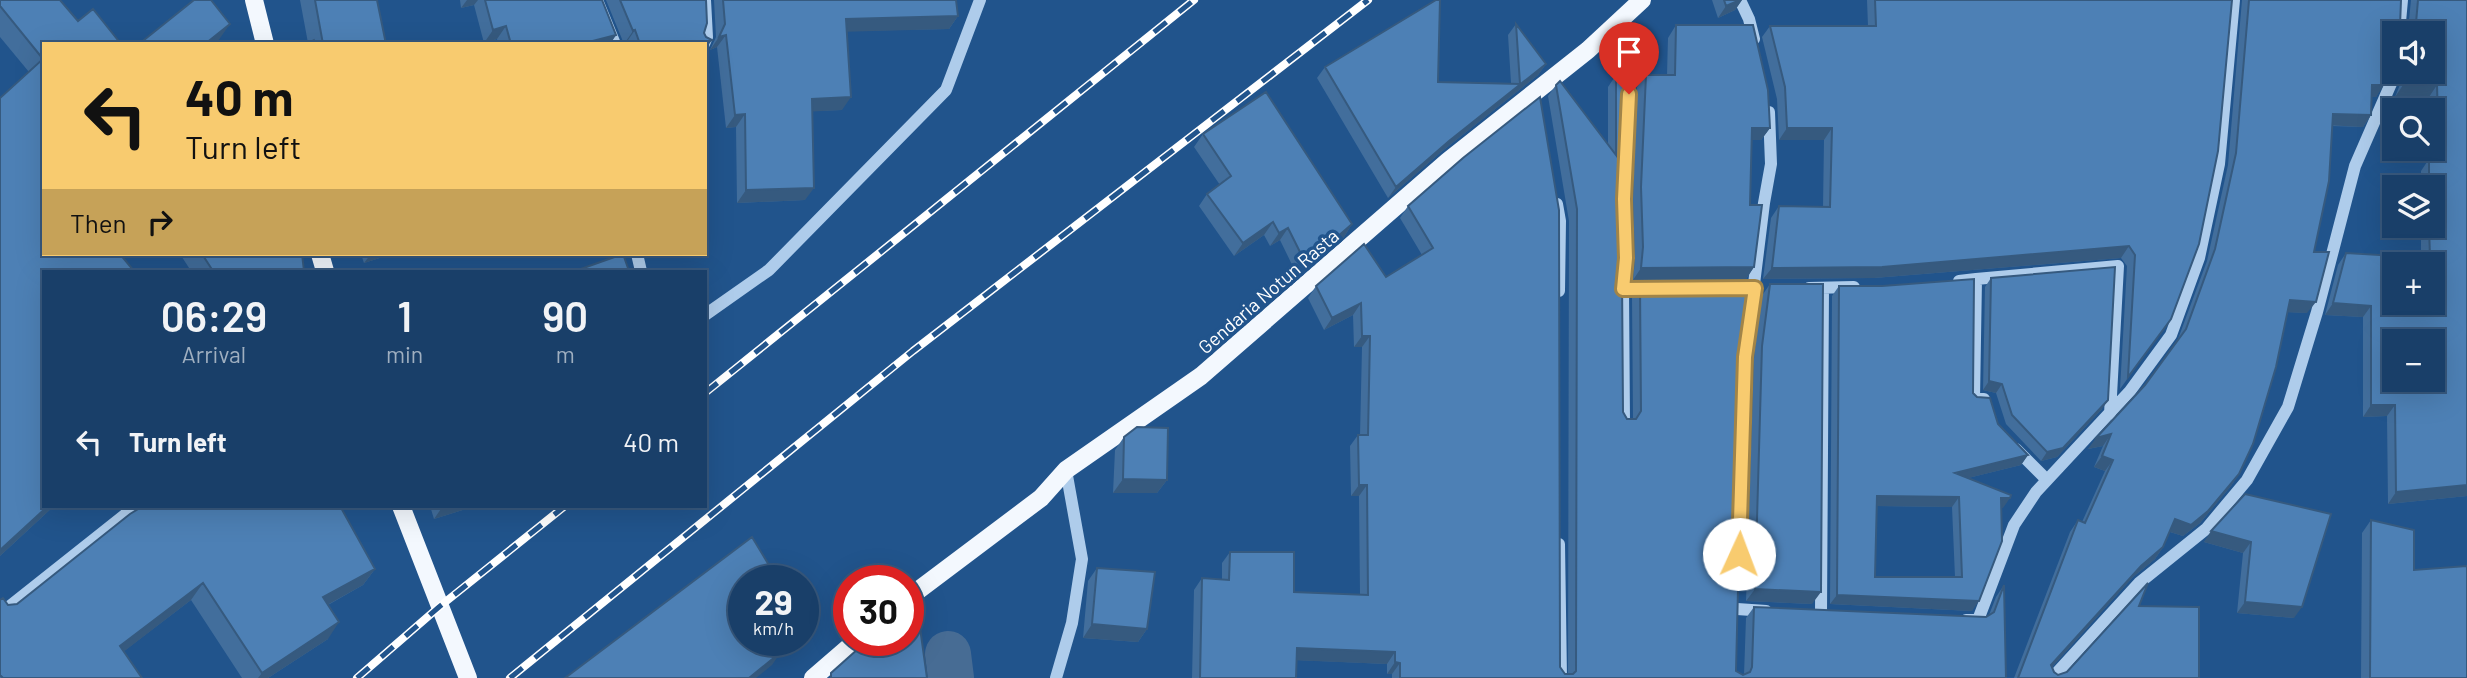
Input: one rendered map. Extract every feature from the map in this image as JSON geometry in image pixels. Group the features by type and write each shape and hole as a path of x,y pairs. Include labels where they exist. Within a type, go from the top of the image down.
{"main road":[{"path":"254,0 264,42"},
{"name":"Gendaria Notun Rasta","path":"924,586 1041,498 1066,470 1201,376 1448,161 1539,97 1642,0"},
{"path":"402,508 468,678"},
{"path":"813,678 838,656"}],"street":[{"path":"597,0 614,42"},
{"path":"705,0 707,37 705,42"},
{"path":"707,313 769,270 946,90 980,0"},
{"path":"1740,0 1749,19 1756,49"},
{"path":"1955,619 1978,620 2014,525 2036,492 2130,391 2171,335 2199,258 2219,164 2234,0"},
{"path":"2400,21 2402,0"},
{"path":"1620,19 1629,94 1624,199 1624,423"},
{"path":"2052,678 2139,583 2206,529 2247,480 2288,407 2317,312 2355,166 2391,84"},
{"path":"1738,581 1748,288 1771,164 1768,102"},
{"path":"1555,195 1560,221 1559,303"},
{"path":"1951,281 2118,266 2110,414"},
{"path":"1976,279 1974,399 1990,399 1993,409"},
{"path":"1796,288 1862,287"},
{"path":"1748,288 1768,288"},
{"path":"1821,613 1823,288"},
{"path":"1623,289 1662,289"},
{"path":"2004,435 2047,480"},
{"path":"1055,678 1072,623 1082,559 1066,470"},
{"path":"0,614 133,508"},
{"path":"1559,533 1561,678"},
{"path":"1737,595 1736,615 1785,612"}],"building":[{"path":"0,0 60,0 78,21 93,9 119,42 42,42 42,58 0,6"},
{"path":"194,0 211,0 230,24 208,42 142,42"},
{"path":"315,0 377,0 386,42 323,42"},
{"path":"485,0 602,0 616,35 589,42 510,42 506,26 493,30"},
{"path":"620,0 706,0 707,23 704,33 712,40 639,42 635,30 633,31"},
{"path":"723,0 956,0 958,16 846,19 851,97 812,99 814,188 746,190 745,114 735,115 726,35 719,37 725,24"},
{"path":"1440,0 1438,82 1520,84 1516,24 1546,64 1396,187 1325,67"},
{"path":"1724,0 1740,0 1726,6"},
{"path":"1875,0 2232,0 2218,151 2199,244 2171,319 2128,377 2135,255 2129,246 1882,267 1772,268 1779,206 1830,207 1832,128 1787,128 1785,87 1770,26 1876,26"},
{"path":"2249,0 2401,0 2400,21 2382,21 2382,84 2384,84 2372,85 2371,115 2333,114 2329,181 2314,252 2329,252 2316,302 2290,300 2276,367 2253,444 2239,474 2208,511 2191,525 2175,519 2163,547 2141,566 2051,665 2058,675 2067,672 2148,583 2139,606 2199,607 2199,678 2018,678 2078,520 2085,523 2113,460 2102,456 2111,434 2096,438 2145,385 2186,329 2215,249 2236,153"},
{"path":"2418,0 2467,0 2467,485 2396,492 2395,405 2371,405 2371,306 2333,303 2346,253 2382,255 2382,315 2445,315 2445,252 2430,252 2429,238 2445,238 2445,175 2429,175 2429,161 2445,161 2445,98 2437,98 2437,85 2403,85 2445,84 2445,21 2416,21"},
{"path":"1676,25 1753,25 1768,90 1770,128 1752,128 1750,205 1762,205 1754,267 1641,268 1646,75 1675,75"},
{"path":"42,60 42,256 122,256 133,270 42,270 42,508 46,508 0,550 0,98"},
{"path":"1616,75 1627,75 1623,187 1625,247 1622,277 1623,412 1627,419 1636,419 1641,411 1640,286 1752,285 1744,345 1736,671 1743,675 1750,672 1752,667 1754,607 1986,617 1994,612 2004,585 2006,678 1400,678 1400,663 1395,662 1395,652 1297,648 1296,678 1200,678 1202,578 1229,580 1230,552 1294,552 1294,592 1368,595 1367,485 1359,485 1358,435 1368,435 1370,336 1362,336 1361,303 1332,318 1316,286 1364,244 1386,277 1433,248 1408,206 1540,97 1559,210 1560,667 1565,674 1573,674 1576,671 1577,209 1556,85 1560,81 1616,155"},
{"path":"1266,92 1352,224 1306,264 1288,228 1279,233 1273,222 1243,243 1207,194 1231,176 1203,134"},
{"path":"203,256 302,256 304,270 212,270"},
{"path":"624,256 629,270 578,270"},
{"path":"2115,267 2108,400 2063,448 2047,452 2012,415 2002,384 1989,381 1991,278"},
{"path":"1974,279 1973,393 1977,397 1990,398 1998,424 2028,455 1955,473 2011,495 2010,498 2001,498 2002,541 1979,601 1837,595 1839,286 1882,286","holes":["1877,496 1959,497 1962,577 1875,577"]},
{"path":"1770,284 1823,284 1821,592 1755,589 1762,346"},
{"path":"1137,427 1168,428 1167,480 1123,479 1124,437"},
{"path":"2245,494 2331,514 2302,607 2245,602 2251,542 2211,531"},
{"path":"140,508 341,508 375,569 323,597 339,622 262,673 203,583 120,646 142,678 3,678 0,675 0,600 3,598 8,605 17,604"},
{"path":"2371,520 2414,530 2414,570 2467,566 2467,678 2370,678"},
{"path":"752,537 769,565 728,565 728,656 776,656 749,678 565,678"},
{"path":"1097,568 1155,572 1147,629 1092,624"},
{"path":"850,656 924,656 927,678 831,678 831,673"}],"waterway":[{"path":"948,654 951,678"}],"railway":[{"path":"707,391 1194,0"},
{"path":"510,678 913,351 1368,0"},
{"path":"357,678 439,607 563,508"}],"route":[{"path":"1629,94 1623,289 1755,288 1745,357 1739,554"}]}
